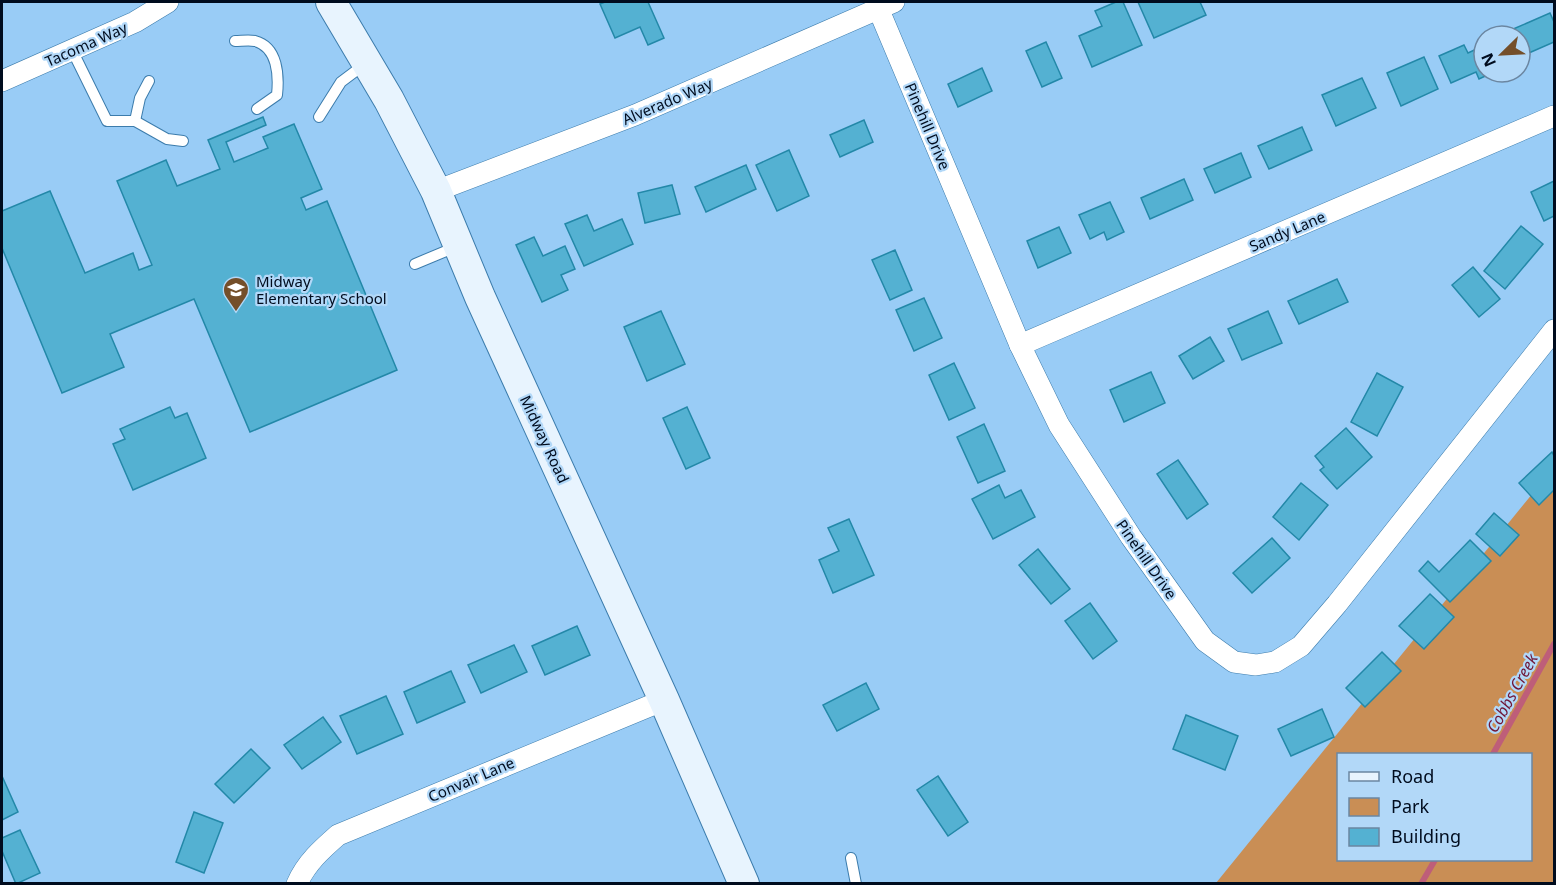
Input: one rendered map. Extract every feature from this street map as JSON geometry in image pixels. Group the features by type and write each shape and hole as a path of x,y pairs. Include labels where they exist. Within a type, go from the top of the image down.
{"street":[{"name":"Tacoma Way","path":"2,81 135,22 168,2"},
{"name":"Midway Road","path":"331,2 389,100 436,191 484,308 664,700 744,884"},
{"name":"Alverado Way","path":"436,191 635,115 886,5"},
{"name":"Pinehill Drive","path":"886,5 1020,345 1059,425 1131,537 1205,641 1234,662 1256,665 1275,662 1301,646 1337,604 1554,330"},
{"name":"Sandy Lane","path":"1020,345 1554,116"},
{"name":"Convair Lane","path":"297,884 301,873 319,851 338,835 664,700"}],"lane":[{"path":"235,41 256,41 271,51 279,77 276,95 257,109"},
{"path":"72,50 107,121 135,122 167,139 183,141"},
{"path":"319,117 341,82 367,63"},
{"path":"135,122 140,98 149,81"},
{"path":"415,264 458,246"},
{"path":"851,858 856,884"}],"green space":[{"path":"1554,467 1554,883 1216,883"}],"building":[{"path":"648,2 664,38 648,45 640,27 615,38 600,4"},
{"path":"1116,2 1123,2 1142,45 1092,67 1079,36 1102,26 1095,11"},
{"path":"1138,2 1200,2 1206,15 1154,38"},
{"path":"1550,13 1554,22 1554,42 1532,52 1532,24 1525,24"},
{"path":"1046,42 1062,78 1042,87 1026,51"},
{"path":"1464,45 1468,53 1472,51 1472,74 1451,83 1439,56"},
{"path":"1424,57 1438,89 1401,106 1387,73"},
{"path":"982,68 992,91 958,107 948,84"},
{"path":"1362,78 1376,108 1336,126 1322,95"},
{"path":"263,117 266,125 226,142 234,162 268,148 263,137 294,124 322,189 301,198 306,210 327,201 397,370 250,432 194,299 110,334 124,367 62,393 2,248 2,211 50,191 85,273 133,253 139,270 152,265 117,181 166,160 177,186 220,169 208,140"},
{"path":"864,120 873,142 840,157 830,135"},
{"path":"1302,127 1312,150 1269,169 1258,146"},
{"path":"789,150 809,196 777,211 756,165"},
{"path":"1241,153 1251,177 1215,193 1204,169"},
{"path":"746,165 756,189 706,212 695,187"},
{"path":"1184,179 1193,200 1150,219 1141,198"},
{"path":"1554,181 1554,216 1544,221 1531,192"},
{"path":"672,185 680,214 645,223 638,193"},
{"path":"1110,202 1124,232 1107,240 1104,232 1090,239 1079,215"},
{"path":"587,215 594,231 622,219 633,244 584,266 565,224"},
{"path":"1521,226 1543,244 1505,289 1484,271"},
{"path":"1059,227 1071,253 1038,268 1027,241"},
{"path":"534,237 543,256 565,246 575,269 561,275 568,290 542,302 516,245"},
{"path":"895,250 912,290 890,300 872,260"},
{"path":"1473,267 1500,299 1479,317 1452,285"},
{"path":"1337,279 1348,302 1299,324 1288,301"},
{"path":"924,298 942,338 914,351 896,310"},
{"path":"661,311 685,364 647,381 624,327"},
{"path":"1268,311 1282,343 1242,360 1228,329"},
{"path":"1210,337 1224,361 1193,379 1179,356"},
{"path":"954,363 975,408 949,420 929,375"},
{"path":"1151,372 1165,403 1124,422 1110,390"},
{"path":"1377,373 1403,387 1377,436 1351,422"},
{"path":"170,407 175,418 187,413 206,458 133,490 113,444 125,439 120,429"},
{"path":"687,407 710,458 686,469 663,418"},
{"path":"984,424 1005,471 978,483 957,437"},
{"path":"1346,428 1372,457 1337,489 1320,470 1324,467 1315,456"},
{"path":"1552,452 1554,490 1539,505 1519,483"},
{"path":"1178,460 1208,504 1187,519 1157,474"},
{"path":"1301,483 1328,505 1299,540 1273,517"},
{"path":"999,485 1005,498 1021,490 1035,517 993,539 972,499"},
{"path":"1494,513 1519,535 1500,556 1476,534"},
{"path":"849,519 874,575 833,593 819,560 839,551 828,528"},
{"path":"1272,538 1290,558 1252,593 1233,573"},
{"path":"1470,540 1491,561 1450,602 1419,571 1428,561 1439,572"},
{"path":"1038,549 1070,589 1051,604 1019,565"},
{"path":"1430,594 1454,617 1424,649 1399,626"},
{"path":"1090,603 1117,641 1093,659 1065,621"},
{"path":"577,626 590,655 545,675 532,646"},
{"path":"514,645 527,672 481,693 468,665"},
{"path":"1382,652 1401,671 1365,707 1346,688"},
{"path":"451,671 465,702 417,723 404,692"},
{"path":"866,683 879,709 837,731 823,705"},
{"path":"386,696 403,734 357,754 340,716"},
{"path":"1322,709 1334,737 1291,756 1278,729"},
{"path":"1186,715 1238,736 1225,770 1173,749"},
{"path":"323,717 341,742 302,769 284,745"},
{"path":"251,749 270,768 234,803 215,784"},
{"path":"2,776 18,812 2,820"},
{"path":"938,776 968,822 948,836 917,790"},
{"path":"194,812 223,823 204,873 176,862"},
{"path":"20,830 40,873 16,884 2,851 2,838"}],"waterway":[{"name":"Cobbs Creek","path":"1494,753 1554,644"},
{"name":"Cobbs Creek","path":"1421,884 1434,861"}],"place":[{"name":"Midway Elementary School","path":"236,313"}]}
